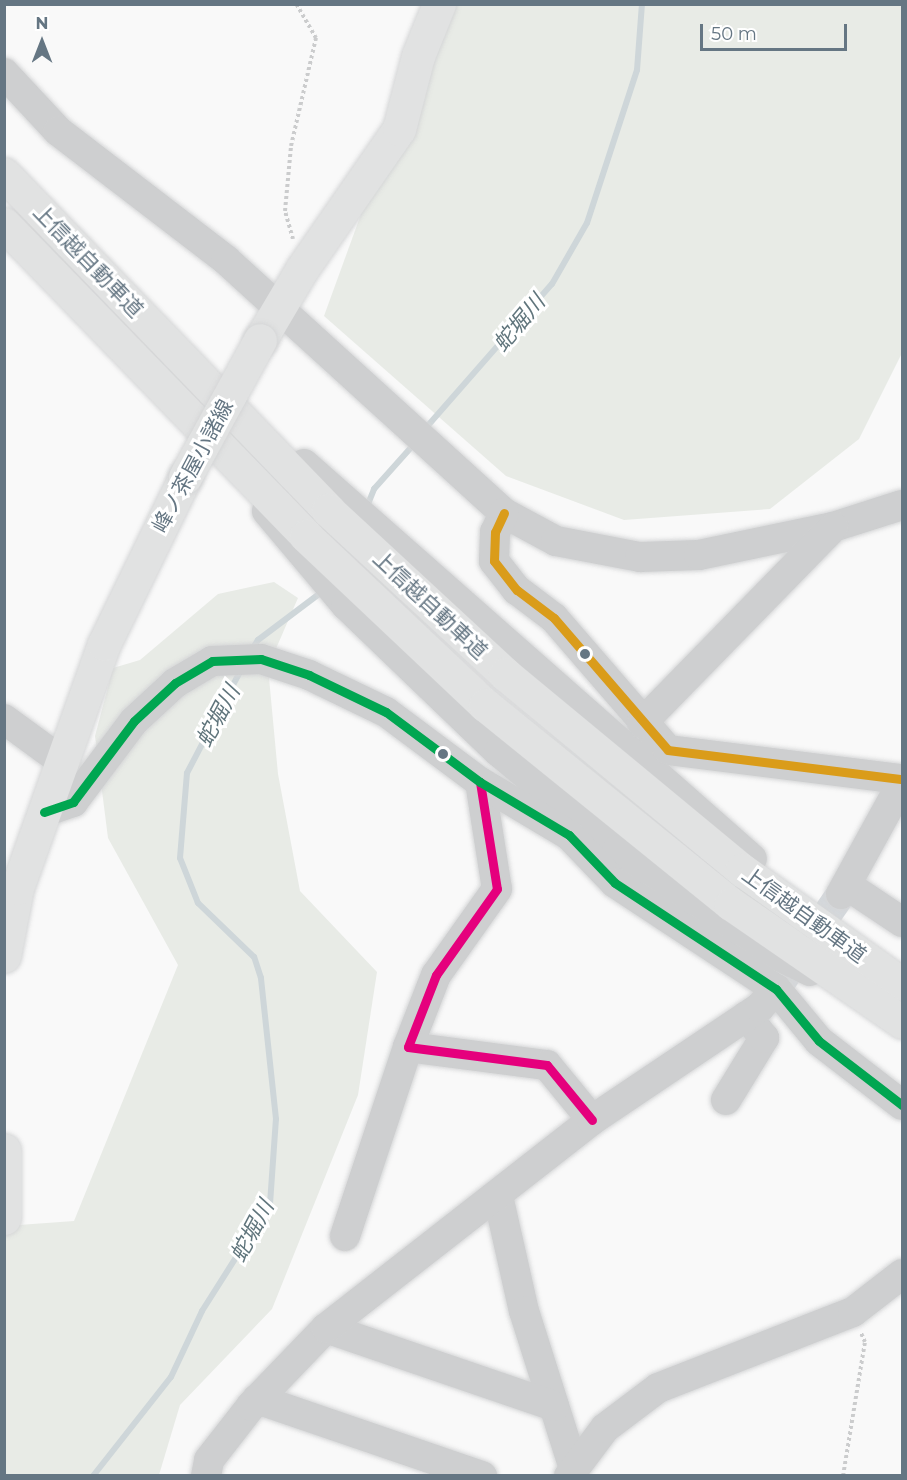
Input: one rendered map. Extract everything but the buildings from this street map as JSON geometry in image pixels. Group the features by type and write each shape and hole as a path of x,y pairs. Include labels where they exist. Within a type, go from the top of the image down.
{"main road":[{"name":"峰ノ茶屋小諸線","path":"4,956 17,888 104,644 185,477 279,306 399,129 418,56 440,4"},
{"name":"上信越自動車道","path":"4,174 135,310 334,504 630,781 874,966 903,984"},
{"name":"上信越自動車道","path":"4,224 225,453 299,541 356,601 610,810 862,996 903,1022"},
{"path":"4,1150 4,1218"}],"street":[{"path":"4,73 58,131 279,306 479,492 504,513 556,541 640,557 699,555 833,527 903,505"},
{"path":"504,513 495,532 494,561 517,590 554,618 642,723 668,750 903,781 845,890 903,922"},
{"path":"642,723 833,527"},
{"path":"44,812 72,802 134,721 175,683 212,661 261,659 309,675 386,712 480,782 569,835 615,883 777,989 819,1041 903,1105"},
{"path":"4,720 63,762"},
{"path":"345,1236 408,1047 436,975 497,889 480,782"},
{"path":"206,1476 209,1460 257,1399 326,1328 498,1196 592,1120 747,1016 777,989"},
{"path":"726,1100 764,1038 747,1016"},
{"path":"408,1047 547,1065 592,1120"},
{"path":"498,1196 571,1472"},
{"path":"571,1472 605,1428 658,1388 853,1312 903,1274"},
{"path":"326,1328 554,1406"},
{"path":"257,1399 482,1476"}],"path":[{"path":"296,4 316,38 291,146 285,211 302,269"},
{"path":"843,1476 865,1342 853,1312"}],"shaded area":[{"path":"437,5 902,5 902,353 859,439 770,509 624,520 506,476 324,316"},
{"path":"274,582 298,598 268,667 278,774 300,891 377,972 358,1095 272,1309 180,1405 159,1475 5,1476 5,1226 74,1221 178,965 108,838 95,736 113,668 140,660 218,594"}],"waterway":[{"name":"蛇堀川","path":"424,430 552,284 587,223 637,70 642,4"},
{"name":"蛇堀川","path":"366,509 374,489 415,443"},
{"name":"蛇堀川","path":"251,651 258,640 323,591"},
{"name":"蛇堀川","path":"93,1476 171,1377 202,1311 270,1204 276,1119 261,978 254,957 198,903 180,858 187,773 242,668"}],"tunnel":[{"path":"776,989 841,894"}],"transit line":[{"path":"504,513 495,532 494,561 517,590 554,618 668,750 902,779"},
{"path":"44,812 73,802 134,721 175,683 212,661 261,659 309,675 386,712 480,782 569,835 615,883 776,989 819,1041 902,1105"},
{"path":"480,782 497,889 436,975 408,1047 547,1065 592,1120"}]}
